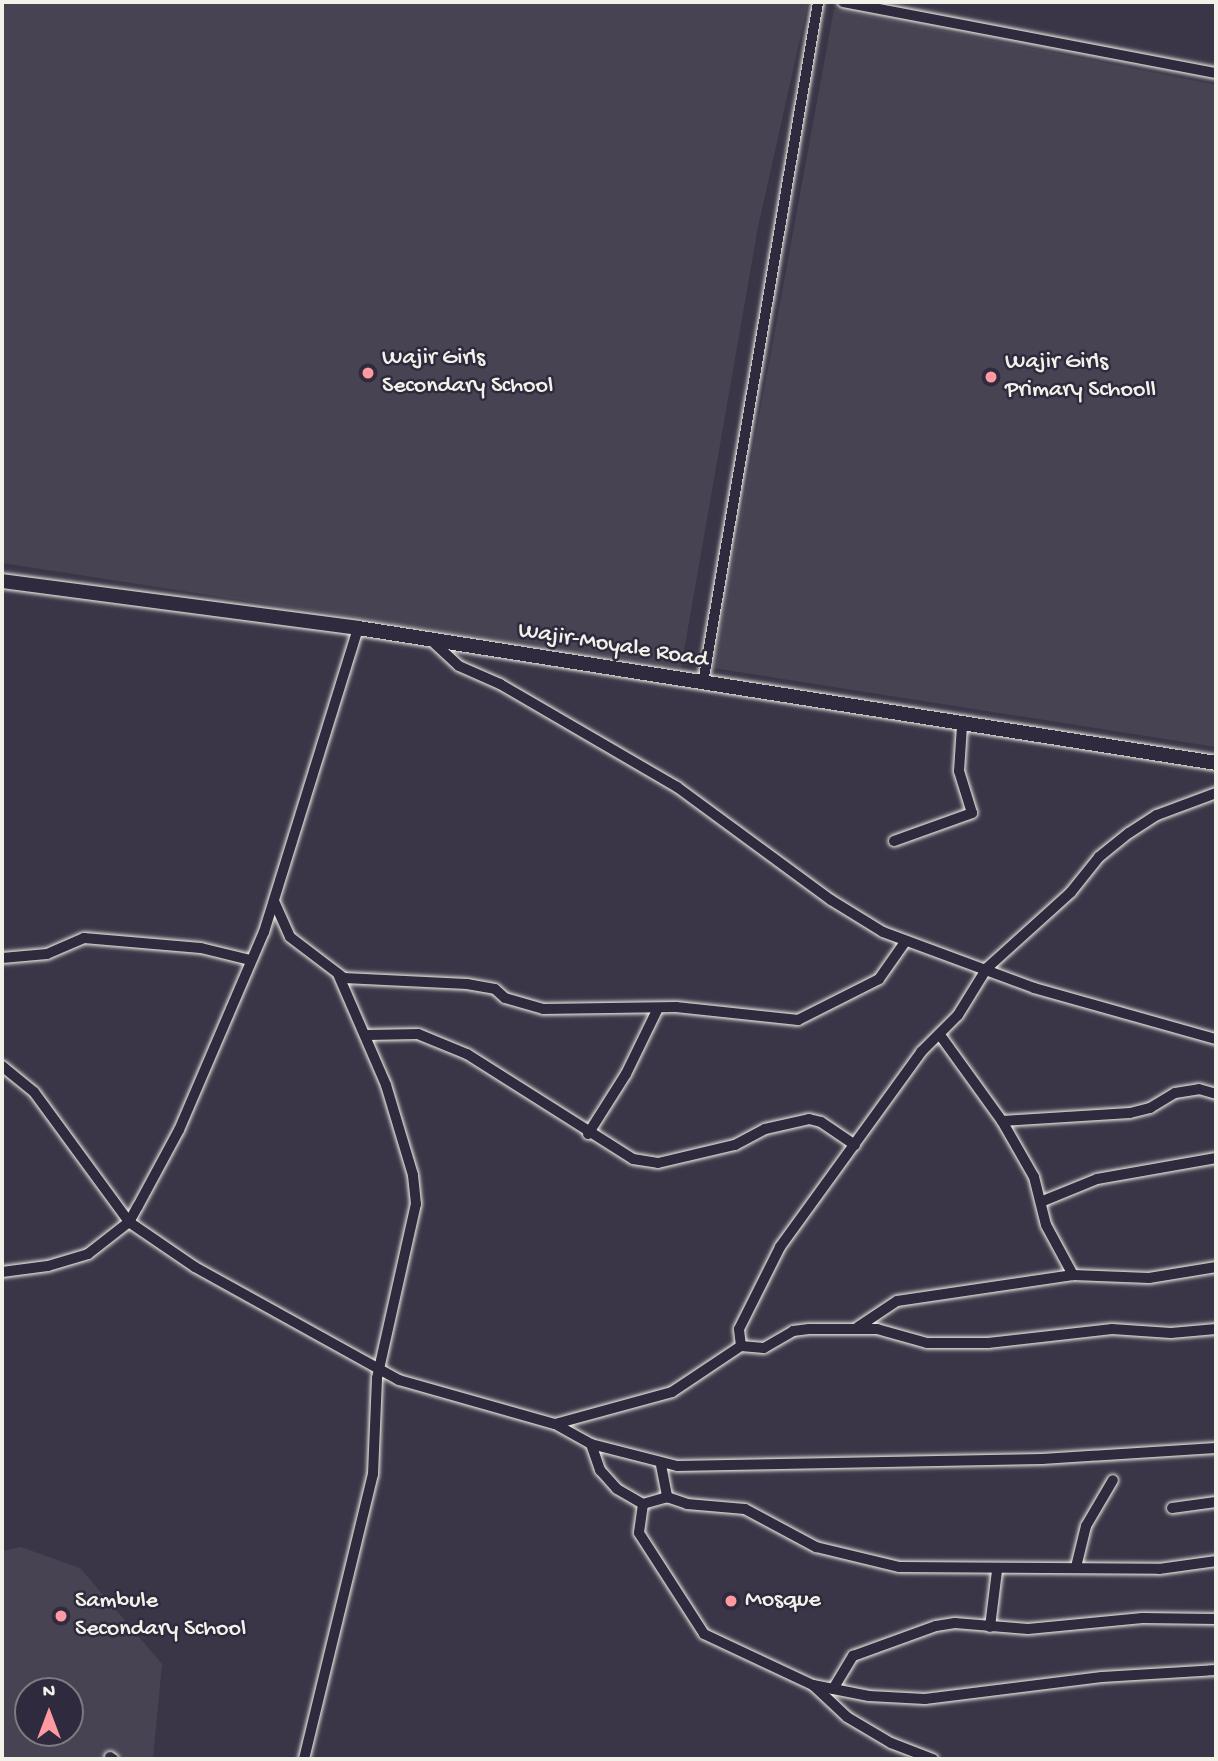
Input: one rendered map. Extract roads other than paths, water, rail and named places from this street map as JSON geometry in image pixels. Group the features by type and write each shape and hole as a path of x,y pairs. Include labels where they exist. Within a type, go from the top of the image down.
{"main road":[{"name":"Wajir-Moyale Road","path":"2,582 358,628 962,726 1216,763"}],"street":[{"path":"703,683 817,2"},
{"path":"844,2 1216,73"},
{"path":"2,1272 48,1266 88,1254 129,1222 179,1130 274,901 358,628"},
{"path":"431,640 459,666 500,684 677,787 831,900 905,942 1126,1018 1164,1023 1216,1039"},
{"path":"894,841 972,813 973,804 959,771 962,726"},
{"path":"741,1346 739,1329 780,1247 921,1052 940,1035 987,968 1071,892 1099,857 1129,833 1157,815 1216,793"},
{"path":"274,901 290,937 338,974 352,979 477,986 542,1009 658,1008 746,1012 785,1022 798,1020 879,979 905,942"},
{"path":"2,958 47,954 85,938 201,948 250,960"},
{"path":"304,1759 373,1474 377,1382 382,1370 416,1204 413,1175 367,1035 338,974"},
{"path":"588,1134 626,1074 658,1008"},
{"path":"367,1035 411,1033 467,1054 588,1134 633,1159 658,1163 735,1145 765,1129 799,1120 821,1122 855,1145"},
{"path":"940,1035 1002,1121 1043,1201 1046,1225 1073,1275"},
{"path":"2,1066 34,1092 129,1222 274,1314 382,1370 420,1387 555,1424 591,1444 661,1465 1042,1459 1216,1448"},
{"path":"1002,1121 1130,1113 1150,1108 1175,1093 1199,1089 1216,1094"},
{"path":"1043,1201 1097,1179 1216,1158"},
{"path":"858,1327 897,1301 1073,1275 1149,1278 1216,1267"},
{"path":"555,1424 672,1392 741,1346 764,1348 793,1331 858,1327 927,1343 988,1343 1112,1329 1171,1333 1216,1329"},
{"path":"591,1444 600,1471 617,1489 643,1504 667,1497 745,1509 816,1547 862,1559 933,1570 997,1571 1076,1567 1159,1569 1216,1561"},
{"path":"661,1465 667,1497"},
{"path":"1076,1567 1086,1526 1113,1480"},
{"path":"1172,1508 1216,1502"},
{"path":"643,1504 639,1533 704,1634 813,1685 925,1699 1102,1677 1216,1670"},
{"path":"990,1627 997,1571"},
{"path":"833,1689 848,1661 860,1653 936,1626 1028,1629 1142,1618 1216,1619"},
{"path":"813,1685 846,1717 891,1743 933,1759"}],"place":[{"name":"Wajir Girls Secondary School","path":"368,373"},
{"name":"Wajir Girls Primary Schooll","path":"991,377"},
{"name":"Mosque","path":"731,1601"},
{"name":"Sambule Secondary School","path":"61,1616"}]}
